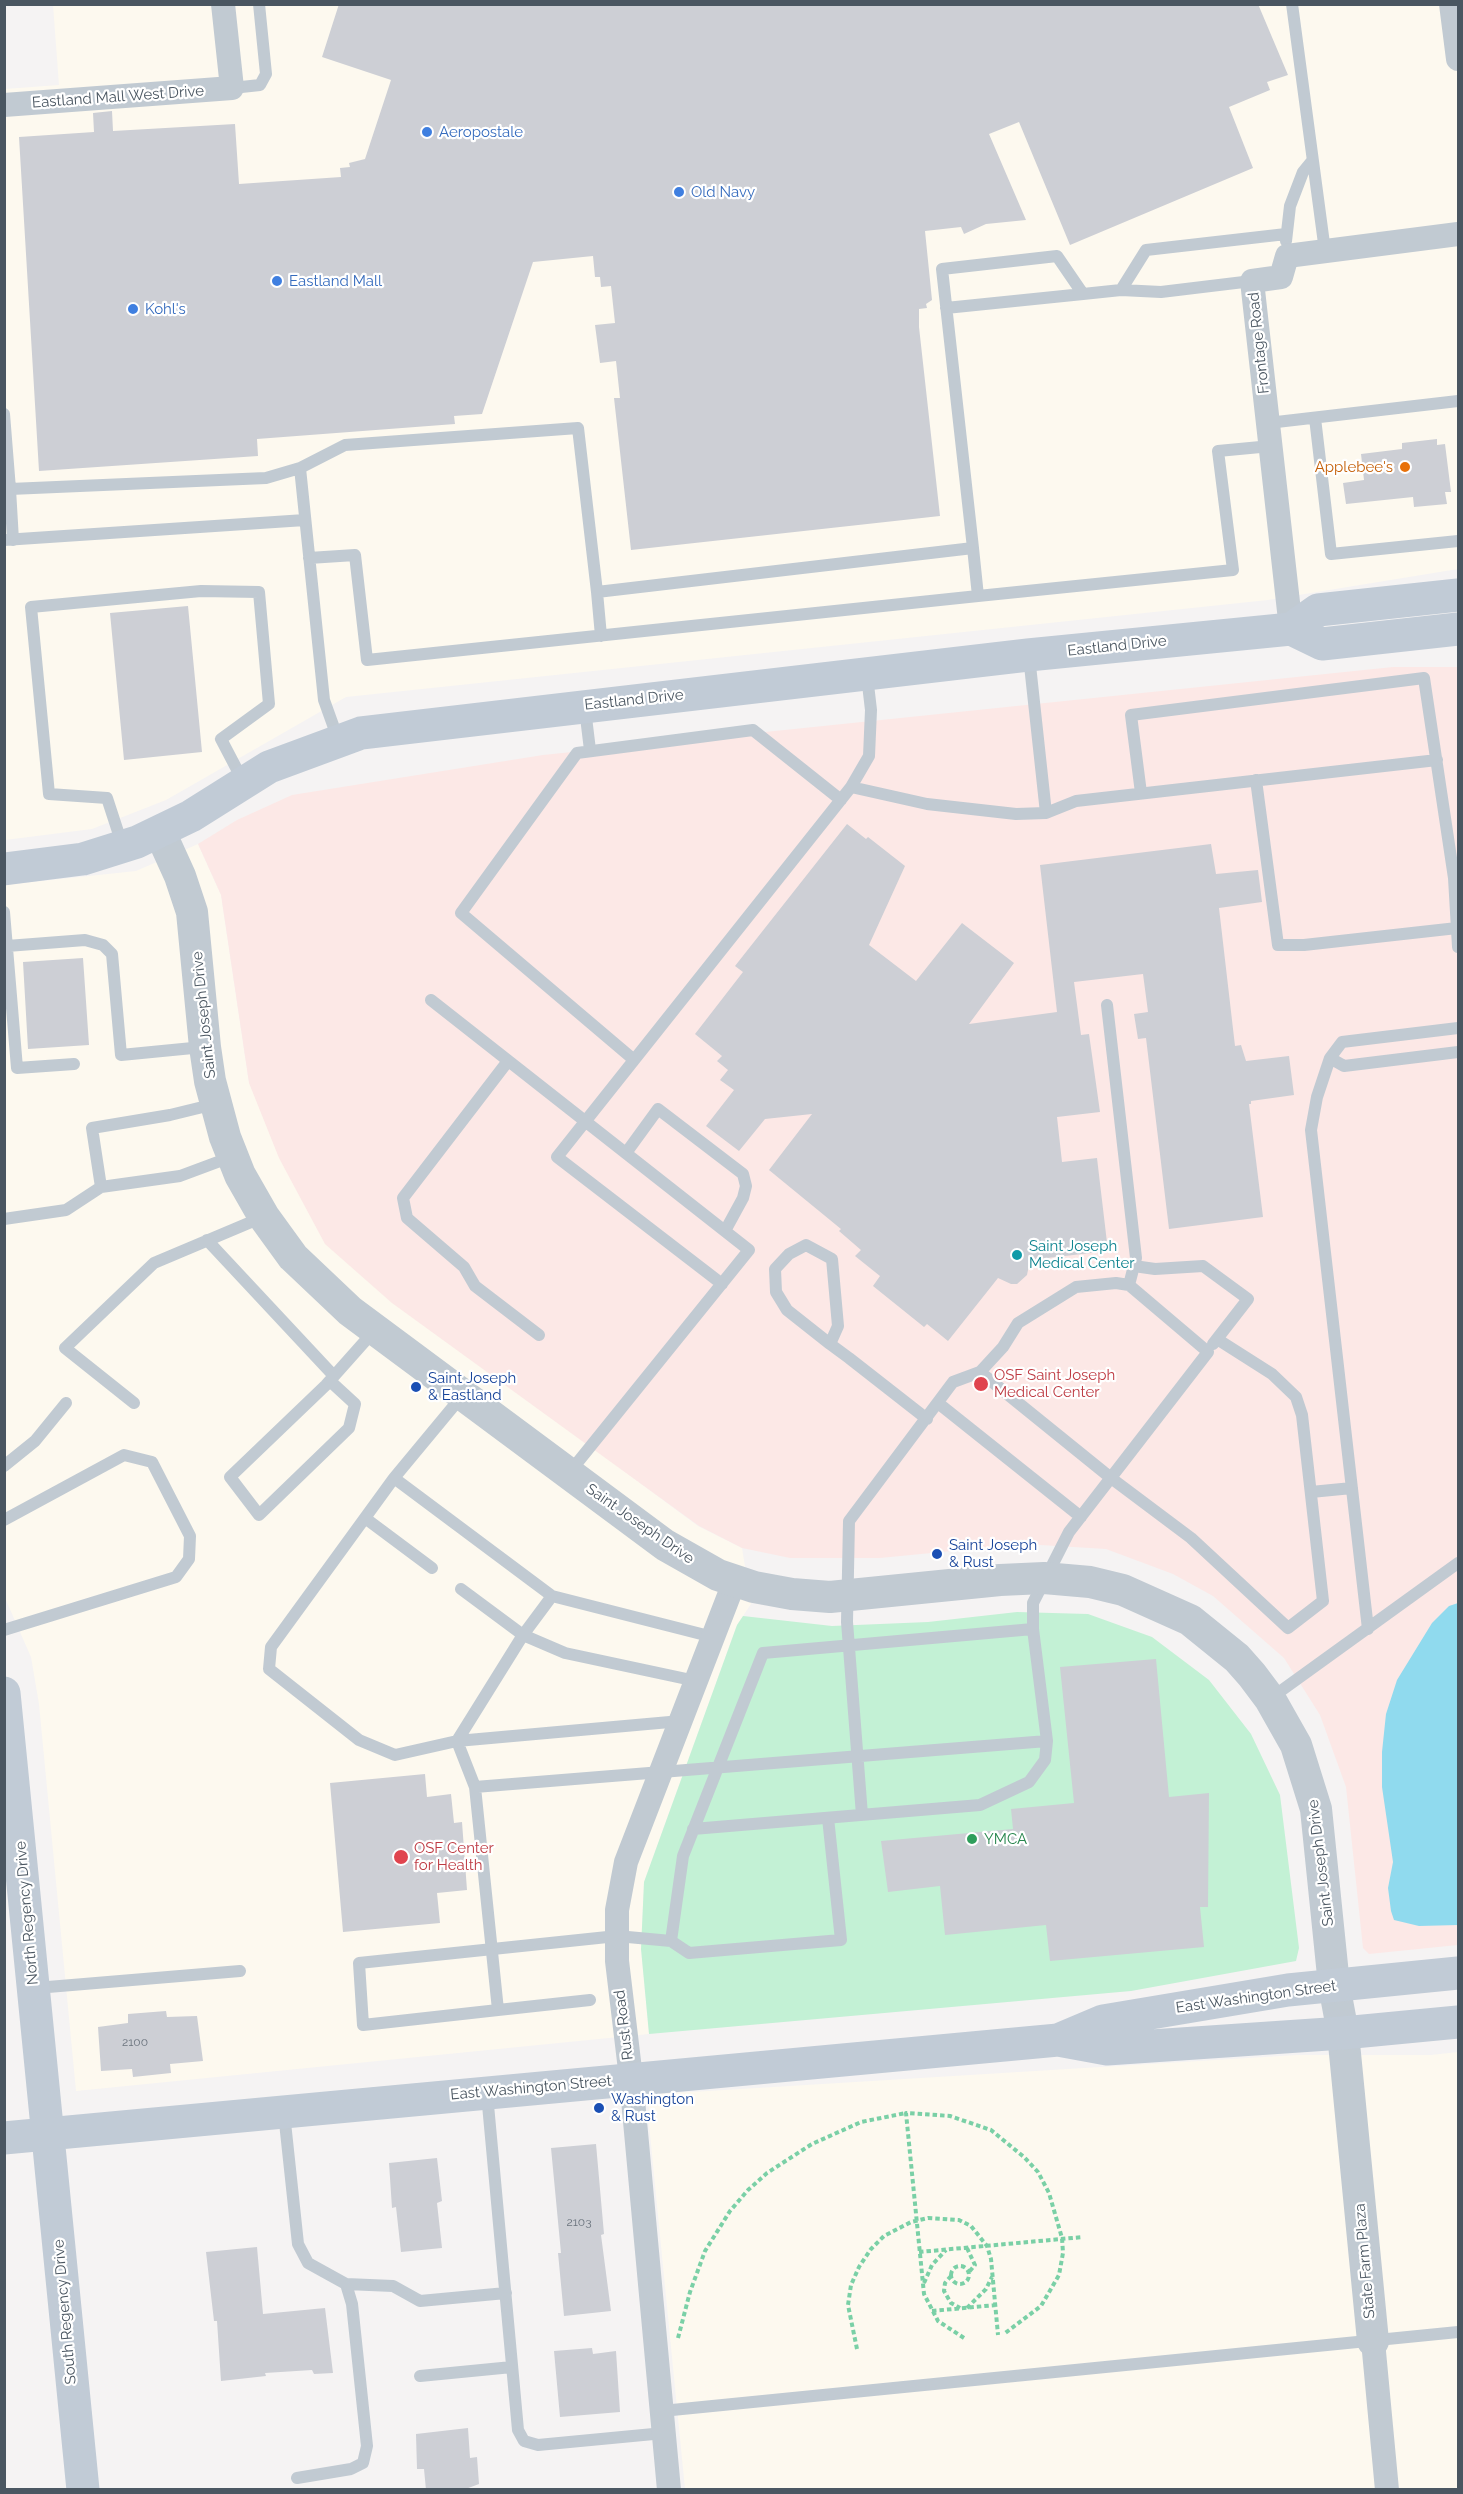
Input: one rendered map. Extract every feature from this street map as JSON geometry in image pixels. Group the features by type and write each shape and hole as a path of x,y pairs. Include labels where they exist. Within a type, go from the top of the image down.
{"main road":[{"name":"Eastland Drive","path":"4,869 58,863 123,847 160,832 190,816 243,781 294,756 338,739 388,728 1028,655 1291,629 1318,610 1458,595"},
{"path":"1291,629 1322,644 1458,629"},
{"name":"North Regency Drive","path":"4,1693 48,2134"},
{"name":"East Washington Street","path":"1058,2040 1103,2021 1288,1990 1458,1973"},
{"name":"East Washington Street","path":"4,2138 1058,2040 1107,2049 1343,2033 1458,2022"},
{"name":"South Regency Drive","path":"48,2134 83,2490"}],"street":[{"path":"223,4 232,88"},
{"path":"1451,4 1458,59"},
{"name":"Eastland Mall West Drive","path":"4,105 232,88"},
{"path":"1286,245 1325,251 1458,234"},
{"name":"Frontage Road","path":"1286,245 1281,277 1252,281 1291,629"},
{"name":"Saint Joseph Drive","path":"160,832 180,876 192,912 205,1047 216,1104 232,1156 264,1217 293,1257 311,1276 375,1330 665,1545 686,1559 735,1580 792,1594 849,1595 1044,1578 1090,1582 1123,1590 1190,1620 1237,1658 1270,1699 1296,1744 1314,1798 1334,1985 1343,2033"},
{"name":"Rust Road","path":"669,2490 631,2078 617,1961 617,1910 626,1862 735,1580"},
{"name":"State Farm Plaza","path":"1343,2033 1387,2490"}],"lane":[{"path":"232,88 260,85 266,74 259,4"},
{"path":"1292,4 1325,251"},
{"path":"1121,290 1146,250 1286,245 1287,218 1297,186 1312,161"},
{"path":"978,596 942,270 1057,256 1083,294"},
{"path":"946,308 1121,290 1161,292 1252,281"},
{"path":"309,558 356,555 367,660 1233,570 1218,452 1315,418 1458,401"},
{"path":"4,414 10,489 9,540 305,520"},
{"path":"1315,418 1331,554 1458,541"},
{"path":"10,489 266,478 300,468 345,445 578,428 601,636"},
{"path":"300,468 324,700 338,739"},
{"path":"597,592 973,548"},
{"path":"123,847 107,798 49,794 31,607 201,591 259,592 269,704 221,739 243,781"},
{"path":"1028,655 1046,813"},
{"path":"722,1284 557,1157 584,1120 851,787 869,756 871,710 867,674"},
{"path":"1141,793 1131,715 1424,678 1454,878 1458,947"},
{"path":"584,705 590,750"},
{"path":"633,1059 460,913 577,753 753,730 841,800"},
{"path":"851,787 927,804 1016,814 1046,813 1076,801 1437,760"},
{"path":"1256,780 1278,945 1304,945 1457,928"},
{"path":"4,912 17,1068 74,1064"},
{"path":"7,946 84,940 103,945 112,954 121,1055 205,1047"},
{"path":"431,1000 749,1250 568,1474"},
{"path":"1107,1005 1136,1258 1129,1285"},
{"path":"1368,1629 1311,1130 1317,1096 1330,1058 1342,1042 1458,1028"},
{"path":"1330,1058 1344,1066 1458,1052"},
{"path":"508,1060 403,1198 407,1218 464,1267 475,1286 539,1335"},
{"path":"101,1187 92,1128 170,1115 216,1104"},
{"path":"626,1153 658,1109 743,1174 746,1186 743,1198 725,1231"},
{"path":"4,1219 66,1210 101,1187 180,1176 232,1156"},
{"path":"134,1403 65,1348 154,1263 264,1217"},
{"path":"207,1240 332,1378 355,1404 349,1428 259,1515 231,1477 332,1378 375,1330"},
{"path":"830,1344 838,1326 832,1258 806,1245 789,1254 775,1269 776,1292 788,1311 830,1344 927,1419"},
{"path":"693,1829 980,1805 1029,1782 1045,1760 1047,1741 1033,1629 1033,1603 1044,1578 1069,1532 1248,1299 1203,1266 1155,1269 1134,1266"},
{"path":"862,1815 848,1646 849,1521 953,1382 980,1372 1003,1347 1018,1323 1076,1287 1116,1282 1129,1285 1208,1352"},
{"path":"980,1372 1111,1478 1191,1538 1288,1628 1323,1601 1302,1415 1296,1397 1272,1374 1217,1339"},
{"path":"463,1395 394,1478 271,1647 268,1669 359,1740 395,1755 457,1741 681,1721"},
{"path":"4,1466 35,1441 66,1403"},
{"path":"938,1403 1081,1516"},
{"path":"4,1520 124,1455 152,1462 190,1536 189,1559 176,1577 4,1630"},
{"path":"394,1478 552,1596 713,1636"},
{"path":"1311,1492 1352,1488"},
{"path":"364,1518 432,1568"},
{"path":"1270,1699 1458,1563"},
{"path":"460,1589 523,1635 565,1653 696,1681"},
{"path":"457,1741 523,1635 552,1596"},
{"path":"671,1941 683,1856 763,1653 1033,1629"},
{"path":"457,1741 475,1787 498,2010"},
{"path":"475,1787 1047,1741"},
{"path":"590,2001 363,2025 359,1963 617,1936 671,1941 689,1953 841,1940 828,1818"},
{"path":"34,1988 240,1971"},
{"path":"487,2092 518,2430 524,2441 538,2445 663,2422 1458,2332"},
{"path":"284,2112 298,2244 308,2263 346,2284 393,2286 420,2301 506,2294"},
{"path":"297,2478 351,2469 363,2463 367,2446 352,2304 346,2284"},
{"path":"420,2376 513,2367"}],"path":[{"path":"677,2341 690,2292 705,2251 730,2211 748,2190 774,2168 812,2144 861,2122 906,2114 928,2113 965,2120 991,2130 1038,2172 1049,2193 1062,2238 1063,2253 1059,2275 1041,2306 1004,2334"},
{"path":"906,2114 923,2286 932,2311 946,2328 964,2338"},
{"path":"857,2349 848,2305 851,2285 871,2248 884,2236 916,2221 944,2218 959,2220 971,2226 987,2246 993,2275 998,2335"},
{"path":"919,2252 1083,2236"},
{"path":"951,2276 955,2283 961,2284 968,2280 969,2272 975,2265 967,2248"},
{"path":"923,2286 932,2265 947,2249"},
{"path":"960,2309 951,2304 944,2291 945,2283 951,2276 953,2268 963,2266 969,2272"},
{"path":"967,2308 986,2289 993,2275"},
{"path":"932,2311 996,2305"}],"shaded area":[{"path":"53,5 1458,5 1458,569 1268,600 346,697 166,800 92,829 5,840 5,89 59,85"},
{"name":"OSF Saint Joseph Medical Center","path":"1393,667 1458,667 1458,1945 1369,1954 1363,1948 1346,1787 1320,1715 1284,1658 1213,1596 1173,1574 1106,1549 1024,1544 880,1558 790,1558 742,1548 699,1526 392,1303 325,1244 279,1158 249,1083 221,895 198,844 237,820 292,795 543,755"},
{"path":"198,844 221,895 249,1083 617,1466 698,1526 742,1548 751,1604 737,1625 644,1882 641,1949 649,2034 76,2091 39,1704 31,1657 5,1598 4,885 136,871"},
{"path":"1458,2052 1458,2489 685,2489 648,2114 650,2104 659,2094 1297,2055 1431,2055"}],"green space":[{"name":"YMCA","path":"1017,1612 1088,1614 1152,1637 1209,1680 1251,1734 1280,1795 1299,1948 1296,1961 1131,1991 649,2034 641,1949 644,1882 737,1625 743,1616 832,1626 928,1622"}],"water":[{"path":"1458,1603 1458,1925 1419,1926 1394,1920 1391,1911 1388,1888 1393,1862 1382,1787 1382,1752 1386,1714 1397,1680 1432,1623 1449,1606"}],"building":[{"name":"Eastland Mall","path":"339,4 1258,4 1288,75 1267,82 1270,90 1229,107 1253,168 1070,245 1019,122 989,134 1026,220 986,224 964,234 961,227 925,231 932,300 926,304 927,308 919,309 919,327 940,516 631,550 614,398 620,398 616,361 600,363 595,325 615,323 611,286 601,287 600,277 595,277 593,256 533,262 482,414 454,416 455,424 257,439 258,456 39,471 19,137 94,132 93,113 112,111 113,131 235,124 239,184 341,177 340,168 350,167 349,163 365,159 391,80 322,57"},
{"name":"Applebee's","path":"1437,439 1437,445 1445,444 1451,492 1445,492 1447,504 1414,507 1413,497 1346,504 1343,483 1364,480 1361,454 1402,449 1402,443"},
{"path":"188,606 202,752 124,760 110,613"},
{"path":"847,824 905,866 869,945 916,981 962,923 1014,963 969,1024 1057,1012 1040,865 1211,844 1216,874 1258,870 1262,902 1219,908 1235,1046 1241,1045 1246,1061 1289,1056 1294,1095 1251,1101 1249,1104 1263,1217 1169,1229 1146,1038 1138,1039 1134,1014 1148,1012 1143,974 1074,982 1081,1035 1089,1034 1100,1112 1057,1117 1062,1162 1097,1158 1108,1251 1030,1260 1027,1275 1017,1284 1011,1284 998,1278 948,1341 927,1324 924,1327 873,1286 880,1276 855,1256 861,1250 839,1231 841,1229 769,1170 812,1114 765,1119 739,1151 706,1126 734,1090 720,1080 728,1070 717,1061 722,1056 695,1034 743,972 735,966"},
{"path":"83,958 89,1045 28,1049 23,962"},
{"path":"1156,1659 1169,1797 1209,1793 1208,1907 1200,1907 1204,1947 1050,1961 1046,1925 945,1935 940,1886 888,1892 881,1841 1013,1829 1011,1809 1074,1803 1060,1667"},
{"name":"OSF Center for Health","path":"425,1774 427,1797 451,1794 454,1823 462,1822 467,1890 437,1893 440,1923 343,1932 330,1783"},
{"path":"166,2011 167,2017 197,2016 203,2061 170,2064 171,2073 133,2077 132,2069 101,2071 98,2027 128,2023 128,2014"},
{"path":"596,2144 604,2234 601,2235 611,2311 564,2316 558,2253 561,2253 551,2148"},
{"path":"437,2158 442,2201 437,2203 442,2248 401,2252 396,2207 392,2208 389,2163"},
{"path":"257,2247 263,2314 325,2308 333,2373 314,2374 312,2370 265,2373 266,2376 221,2381 217,2321 214,2321 206,2252"},
{"path":"592,2348 593,2354 616,2351 620,2412 560,2417 554,2351"},
{"path":"468,2428 470,2458 477,2457 479,2484 463,2490 426,2490 424,2469 417,2469 416,2434"}],"place":[{"name":"Aeropostale","path":"427,132"},
{"name":"Old Navy","path":"679,192"},
{"name":"Eastland Mall","path":"277,281"},
{"name":"Kohl's","path":"133,309"},
{"name":"Applebee's","path":"1405,467"},
{"name":"Saint Joseph Medical Center","path":"1017,1255"},
{"name":"OSF Saint Joseph Medical Center","path":"981,1384"},
{"name":"Saint Joseph & Eastland","path":"416,1387"},
{"name":"Saint Joseph & Rust","path":"937,1554"},
{"name":"YMCA","path":"972,1839"},
{"name":"OSF Center for Health","path":"401,1857"},
{"name":"Washington & Rust","path":"599,2108"}]}
